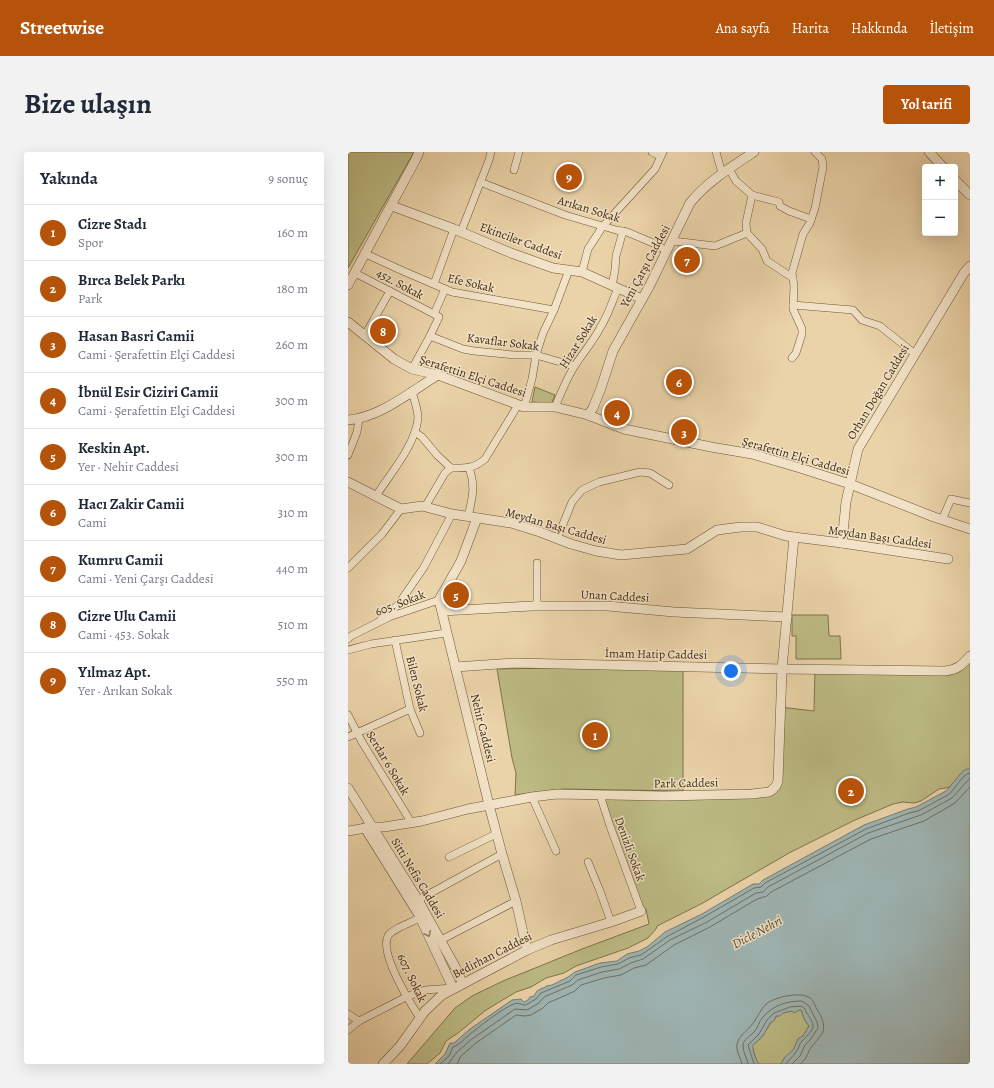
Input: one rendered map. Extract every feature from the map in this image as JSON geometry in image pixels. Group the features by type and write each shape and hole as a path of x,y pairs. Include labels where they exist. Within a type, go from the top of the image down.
{"street":[{"path":"348,285 392,206 419,152"},
{"path":"434,284 457,230 480,182 491,152"},
{"path":"514,170 519,152"},
{"path":"582,272 588,249 603,226 655,169 661,154 652,152"},
{"path":"716,152 726,171 752,195 779,202 780,206 811,219"},
{"name":"Yeni Çarşı Caddesi","path":"588,415 593,408 601,388 613,351 673,241 690,204 699,192 754,152"},
{"path":"792,358 796,353 802,334 802,329 793,309 792,273 802,234 811,219 815,208 823,167 822,158 815,152"},
{"path":"929,152 940,164"},
{"name":"Arıkan Sokak","path":"480,182 565,215 623,231 647,240 667,251"},
{"path":"958,183 970,195"},
{"path":"752,195 746,223 747,233 762,249 767,261 793,278"},
{"name":"Ekinciler Caddesi","path":"392,206 553,268 582,272 642,299"},
{"name":"Hizar Sokak","path":"555,407 574,366 589,347 608,314 615,287 616,256 623,231"},
{"path":"673,241 715,246 747,233"},
{"name":"Efe Sokak","path":"366,254 452,292 554,310"},
{"name":"Orhan Doğan Caddesi","path":"842,543 844,517 858,449 964,273 970,266"},
{"path":"415,432 422,437 437,455 451,468 462,469 477,466 485,459 521,406 532,380 536,355 543,333 554,310 569,270"},
{"name":"452. Sokak","path":"355,273 434,314"},
{"path":"412,369 439,317 434,314 445,289"},
{"path":"365,335 390,291"},
{"path":"793,305 853,310 862,320 880,326 915,354"},
{"name":"Şerafettin Elçi Caddesi","path":"348,322 394,359 412,369 438,375 521,406 555,407 588,415 624,429 752,454 850,484 942,520 970,529"},
{"name":"Kavaflar Sokak","path":"430,336 463,349 514,355 536,355 574,366"},
{"path":"348,420 359,419 388,407 438,375"},
{"path":"376,496 411,442 415,432 418,418 412,391"},
{"path":"348,455 359,419"},
{"path":"425,507 445,473 451,468"},
{"path":"439,600 461,561 472,518 471,504 473,482 469,468"},
{"path":"557,539 572,502 582,490 599,482 640,472 650,473 670,485"},
{"path":"348,482 401,509 382,534 348,568"},
{"path":"942,520 951,499 970,503"},
{"name":"Meydan Başı Caddesi","path":"401,509 422,506 472,518 511,523 596,552 621,555 687,549 717,530 757,527 794,538 842,543 948,559"},
{"path":"377,623 398,605 424,567 452,514"},
{"name":"Park Caddesi","path":"348,831 410,822 489,805 557,794 685,796 752,794 772,790 778,781 782,669 794,538"},
{"path":"537,563 537,606"},
{"name":"605. Sokak","path":"348,638 389,617 439,600"},
{"name":"Nehir Caddesi","path":"439,600 496,834 516,901 527,950"},
{"name":"Unan Caddesi","path":"442,611 537,606 608,606 674,612 787,617"},
{"path":"348,650 371,644 446,633"},
{"name":"Bilen Sokak","path":"395,640 410,709 420,733"},
{"name":"İmam Hatip Caddesi","path":"455,667 515,663 782,669 951,670 959,668 970,656"},
{"path":"348,737 410,709"},
{"name":"Serdar 6 Sokak","path":"348,715 357,733 410,822"},
{"name":"Sitti Nefis Caddesi","path":"348,788 369,827 418,900 458,972 462,983"},
{"name":"Denizli Sokak","path":"600,795 641,911"},
{"path":"532,797 556,851"},
{"path":"348,1030 359,1020 406,997 425,990 453,988 420,918 369,827"},
{"path":"449,857 496,834"},
{"path":"418,900 502,854"},
{"path":"588,862 611,922"},
{"path":"441,940 516,901"},
{"name":"Bedirhan Caddesi","path":"383,1064 400,1046 420,1018 442,995 453,988 527,950 552,940 641,911"},
{"name":"607. Sokak","path":"420,918 395,930 389,935 386,941 386,951 406,997 420,1018"},
{"path":"348,1014 359,1020"}],"shaded area":[{"path":"348,152 414,152 348,268"},
{"path":"535,387 555,395 552,403 532,402"},
{"path":"792,615 828,615 829,636 840,636 841,659 796,659 796,636 792,636"},
{"path":"970,656 970,769 963,771 951,787 939,789 921,801 914,803 903,802 893,804 855,820 789,853 701,904 657,926 648,938 628,948 576,966 564,973 546,978 531,987 516,992 486,1010 446,1041 440,1053 427,1064 407,1064 455,1008 472,996 503,981 649,924 646,909 641,911 600,795 664,796 774,788 780,707 814,711 815,669 945,671"},
{"path":"554,668 683,670 683,791 563,789 515,795 516,773 512,758 497,669"},
{"path":"802,1011 804,1019 809,1026 803,1036 798,1039 793,1051 785,1057 781,1064 759,1064 752,1046 761,1038 777,1016 786,1012"}],"water":[{"name":"Dicle Nehri","path":"970,769 970,1064 781,1064 785,1057 793,1050 798,1039 803,1036 809,1026 803,1017 802,1011 800,1010 794,1013 792,1011 776,1016 774,1021 770,1023 763,1036 753,1045 754,1055 759,1064 435,1064 445,1054 450,1043 454,1043 470,1029 512,1000 521,999 524,1002 530,997 534,996 537,991 542,988 552,985 575,972 600,963 617,961 627,954 647,947 665,932 702,914 753,884 759,884 763,880 864,825 916,807 946,791 963,771"}],"place":[{"name":"Yılmaz Apt.","path":"569,177"},
{"name":"Kumru Camii","path":"687,260"},
{"name":"Cizre Ulu Camii","path":"383,331"},
{"name":"Hacı Zakir Camii","path":"679,382"},
{"name":"İbnül Esir Ciziri Camii","path":"617,413"},
{"name":"Hasan Basri Camii","path":"684,432"},
{"name":"Keskin Apt.","path":"456,595"},
{"name":"Cizre Stadı","path":"595,735"},
{"name":"Bırca Belek Parkı","path":"851,791"}]}
